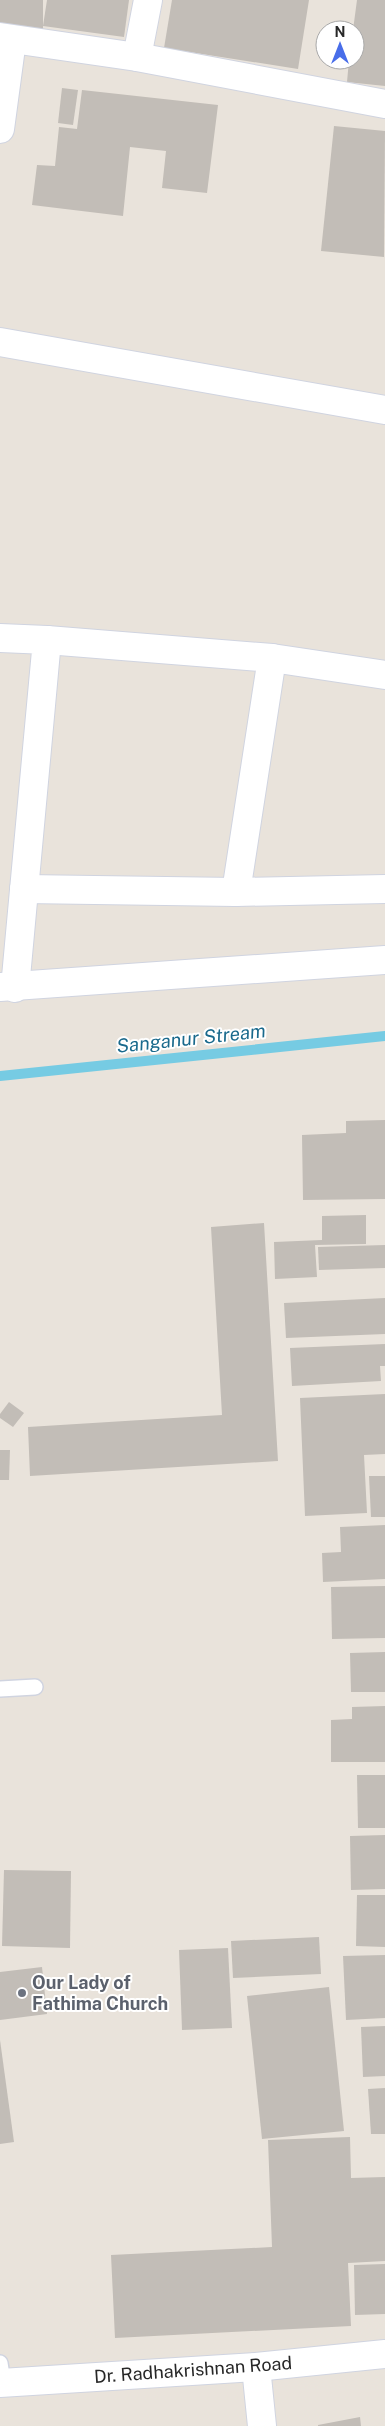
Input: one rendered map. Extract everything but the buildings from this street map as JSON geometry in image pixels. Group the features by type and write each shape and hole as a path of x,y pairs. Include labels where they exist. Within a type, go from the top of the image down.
{"street":[{"path":"137,57 148,0"},
{"path":"0,129 6,38 137,57 385,104"},
{"path":"0,342 385,410"},
{"path":"0,638 272,658 385,674"},
{"path":"47,640 24,889 7,988 385,960"},
{"path":"236,892 272,658"},
{"path":"24,889 236,892 385,889"},
{"name":"Dr. Radhakrishnan Road","path":"1,2376 256,2367 385,2354"},
{"path":"256,2367 262,2426"}],"lane":[{"path":"0,1689 35,1687"}],"waterway":[{"name":"Sanganur Stream","path":"0,1076 385,1036"}],"place":[{"name":"Our Lady of Fathima Church","path":"22,1993"}]}
